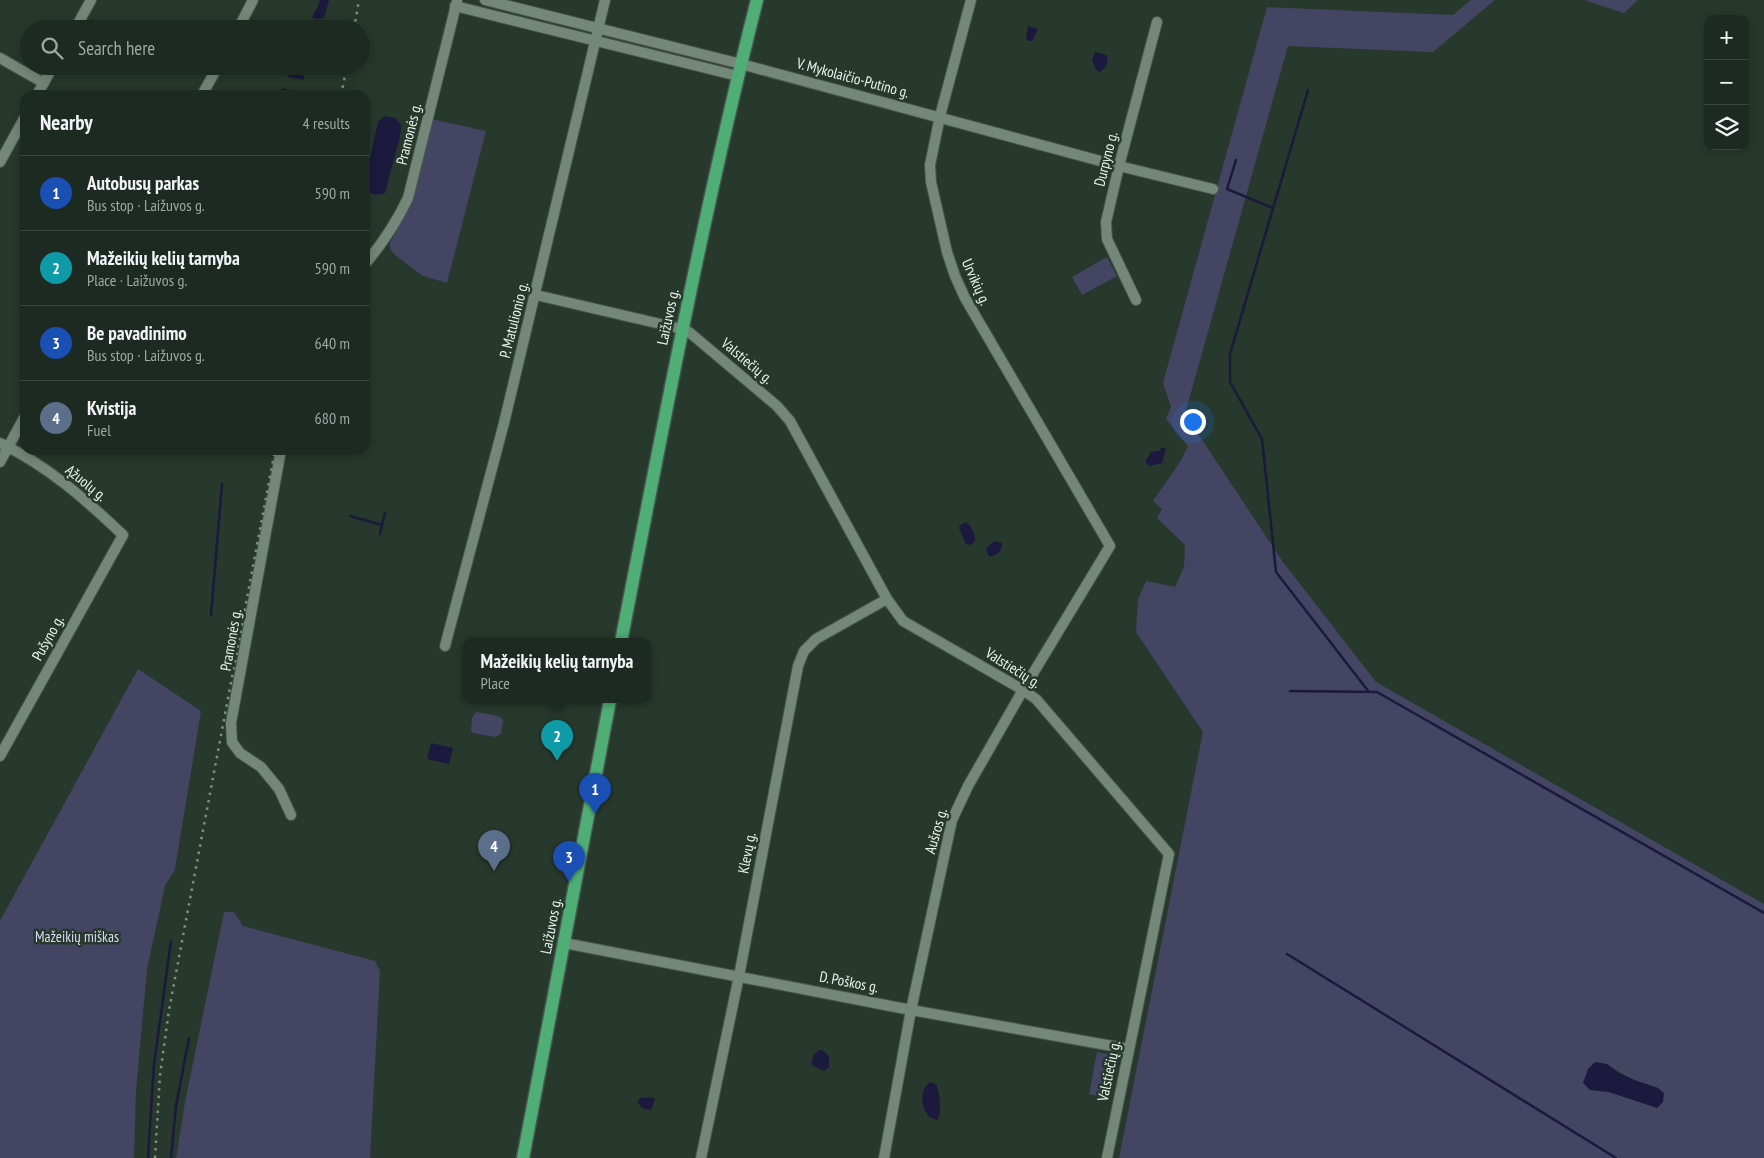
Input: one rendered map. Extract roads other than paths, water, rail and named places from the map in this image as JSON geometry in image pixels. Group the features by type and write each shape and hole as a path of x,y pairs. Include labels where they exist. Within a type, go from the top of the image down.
{"main road":[{"name":"Laižuvos g.","path":"623,638 682,329 739,70 757,0"},
{"name":"Laižuvos g.","path":"523,1158 609,703"}],"street":[{"path":"79,20 91,0"},
{"path":"243,20 253,0"},
{"name":"V. Mykolaičio-Putino g.","path":"485,0 598,29 739,70"},
{"name":"P. Matulionio g.","path":"445,646 536,295 605,0"},
{"name":"Urvikių g.","path":"971,0 940,116 930,165 930,174 947,252 965,298 1110,546"},
{"name":"V. Mykolaičio-Putino g.","path":"456,3 594,41 739,70 940,116 1119,166 1213,189"},
{"name":"Pramonės g.","path":"370,258 384,242 408,198 456,3"},
{"name":"Durpyno g.","path":"1136,300 1107,239 1106,222 1157,22"},
{"path":"0,58 20,69"},
{"path":"30,75 44,83"},
{"path":"40,90 49,75"},
{"path":"205,90 213,75"},
{"path":"0,162 20,126"},
{"path":"536,295 682,329"},
{"name":"Valstiečių g.","path":"682,329 689,332 777,406 790,420 887,598 903,621 1024,690 1036,699 1169,854 1107,1158"},
{"path":"0,462 4,445 20,423"},
{"name":"Ąžuolų g.","path":"4,445 20,455"},
{"name":"Ąžuolų g.","path":"21,455 78,493 123,535"},
{"name":"Pramonės g.","path":"280,455 231,723 232,742 240,754 261,767 279,789 291,815"},
{"name":"Pušyno g.","path":"0,756 123,535"},
{"name":"Aušros g.","path":"884,1158 911,1010 952,820 968,786 1110,546"},
{"name":"Klevų g.","path":"701,1158 739,976 798,666 804,651 816,639 887,598"},
{"name":"D. Poškos g.","path":"564,943 911,1010 1129,1049"}],"waterway":[{"path":"1308,90 1230,354 1230,382 1262,439 1276,572 1369,692"},
{"path":"1236,160 1227,189 1273,208"},
{"path":"211,615 222,484"},
{"path":"350,516 382,525 385,513"},
{"path":"380,534 382,525"},
{"path":"1290,691 1377,692 1764,913"},
{"path":"148,1158 154,1064 171,941"},
{"path":"1287,954 1616,1158"},
{"path":"171,1158 176,1106 189,1038"}],"railway":[{"path":"356,20 359,0"},
{"path":"342,90 345,75"},
{"path":"155,1158 160,1075 169,1010 274,455"}],"place":[{"name":"Mažeikių kelių tarnyba","path":"557,761"},
{"name":"Autobusų parkas","path":"595,814"},
{"name":"Kvistija","path":"494,871"},
{"name":"Be pavadinimo","path":"569,882"}],"park label":[{"name":"Mažeikių miškas","path":"77,937"}]}
